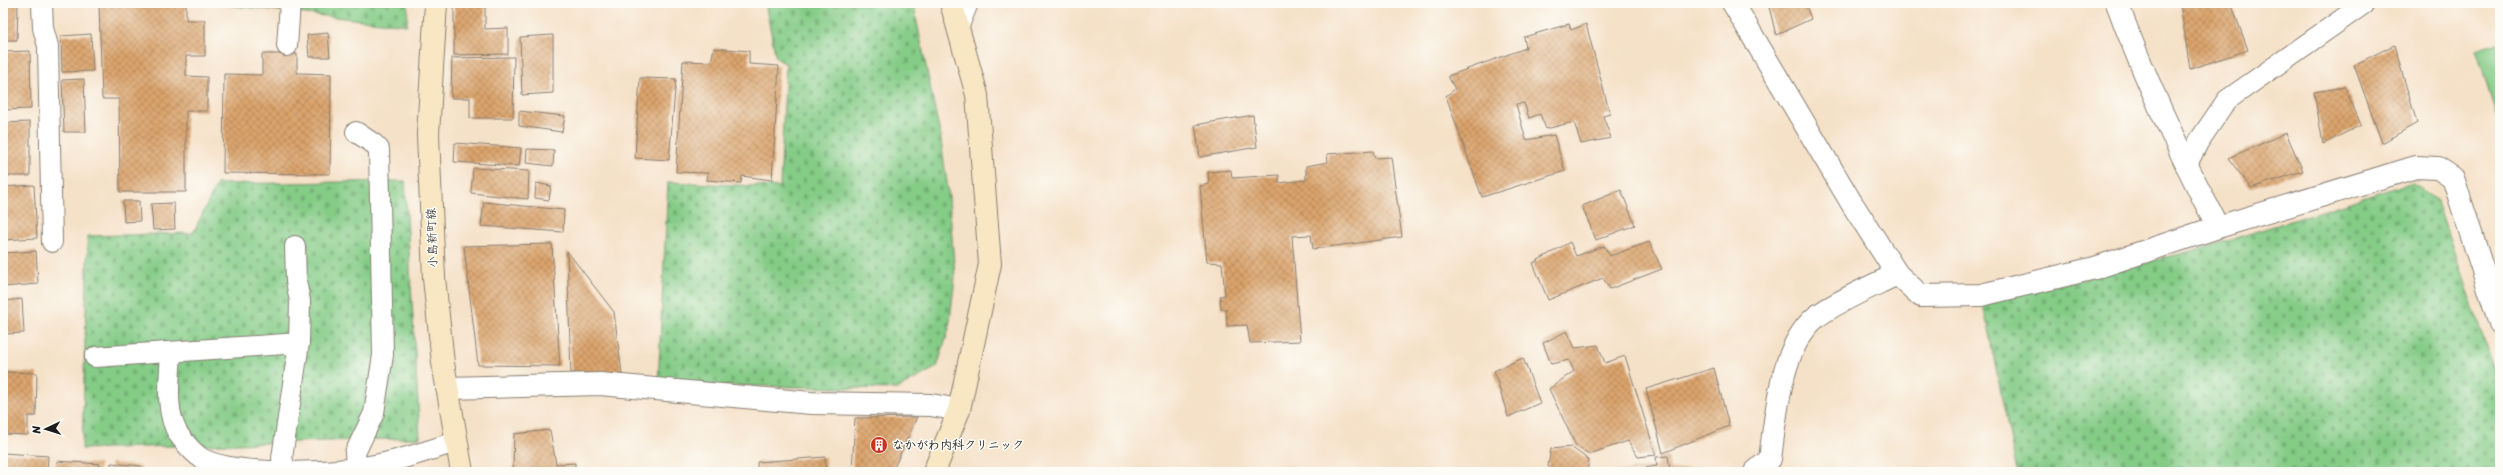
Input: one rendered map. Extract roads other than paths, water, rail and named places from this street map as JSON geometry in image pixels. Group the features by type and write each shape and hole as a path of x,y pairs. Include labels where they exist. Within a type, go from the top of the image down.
{"street":[{"name":"小島新町線","path":"436,3 428,134 434,278 447,388 462,472"},
{"path":"934,472 959,410 990,264 977,95 951,3"},
{"path":"958,26 967,3"},
{"path":"1733,3 1851,202 1897,274 1921,296 1981,295 2095,268 2218,227 2416,167 2438,168 2453,178 2500,323"},
{"path":"2117,3 2134,50 2186,166 2218,227"},
{"path":"1755,472 1770,459 1778,401 1795,341 1816,317 1897,274"},
{"path":"447,388 600,384 811,403 931,405 959,410"}],"lane":[{"path":"42,3 43,28 48,46 52,242"},
{"path":"287,46 290,3"},
{"path":"2186,166 2199,141 2227,100 2365,3"},
{"path":"356,132 379,149 383,355 374,413 355,453 356,468"},
{"path":"286,471 282,458 299,343 300,301 296,281 295,246"},
{"path":"95,357 299,343"},
{"path":"171,352 169,412 179,435 202,459 236,470 286,471 356,468 403,458 456,442"}],"place":[{"name":"なかがわ内科クリニック","path":"879,445"}]}
